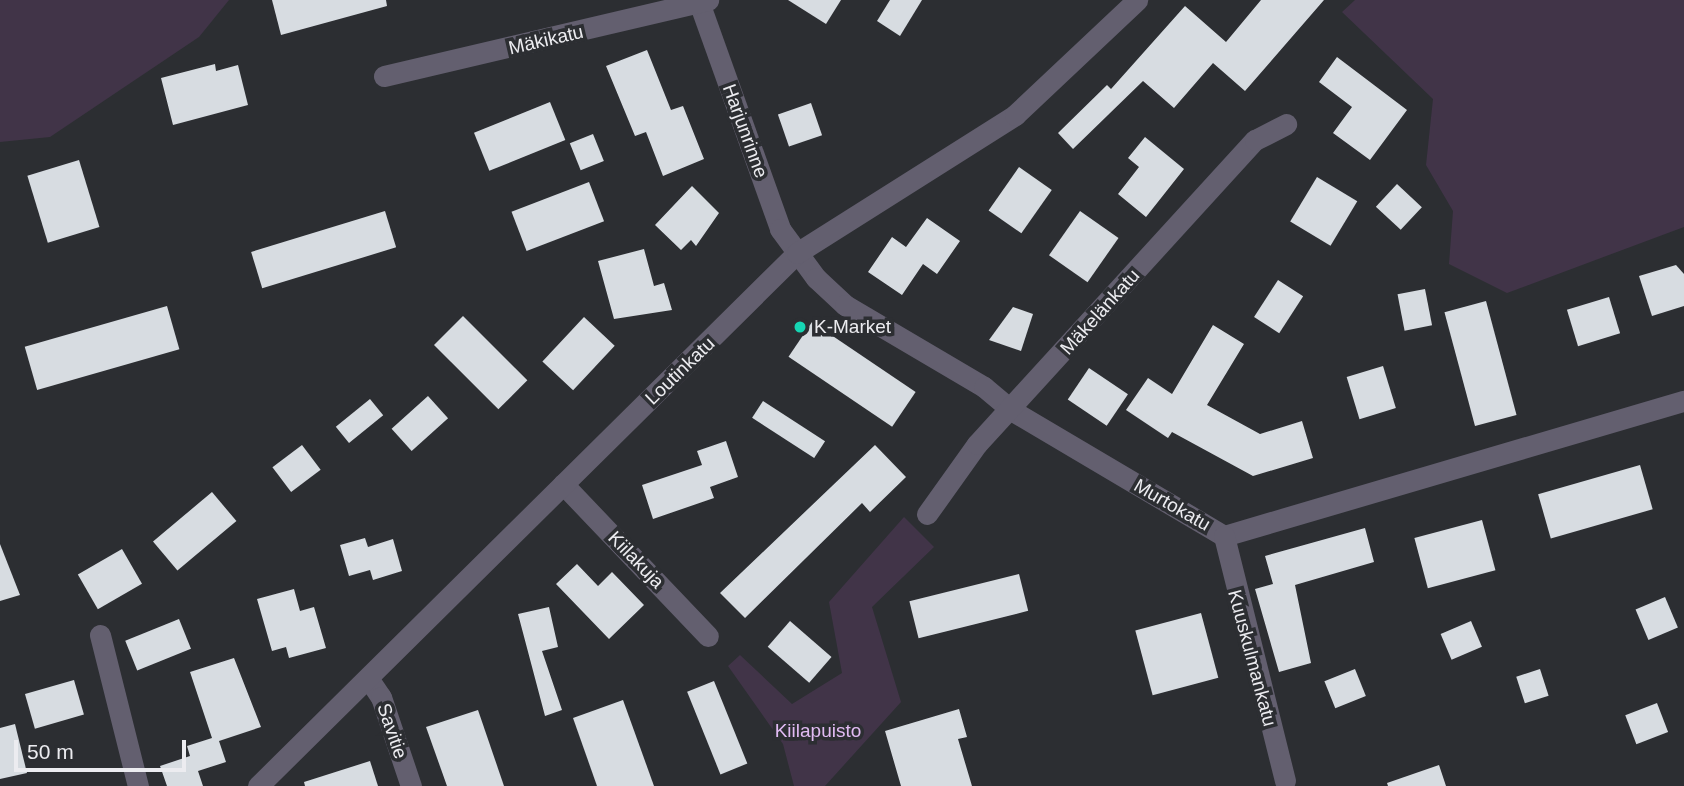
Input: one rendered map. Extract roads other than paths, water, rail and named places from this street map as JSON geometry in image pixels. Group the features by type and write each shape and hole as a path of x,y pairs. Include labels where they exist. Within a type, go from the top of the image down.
{"street":[{"name":"Loutinkatu","path":"258,786 797,253 1015,115 1137,0"},
{"name":"Harjunrinne","path":"704,2 780,229 797,253"},
{"name":"Mäkikatu","path":"384,76 704,2"},
{"name":"Mäkelänkatu","path":"927,514 977,444 1011,410 1255,140 1286,124"},
{"name":"Murtokatu","path":"797,253 845,305 984,387 1011,410 1224,536 1684,401"},
{"name":"Kiilakuja","path":"563,484 708,636"},
{"name":"Kuuskulmankatu","path":"1224,536 1285,780"},
{"path":"100,635 138,786"},
{"name":"Savitie","path":"368,678 381,697 411,786"}],"place":[{"name":"K-Market","path":"800,327"}],"park label":[{"name":"Kiilapuisto","path":"818,731"}]}
